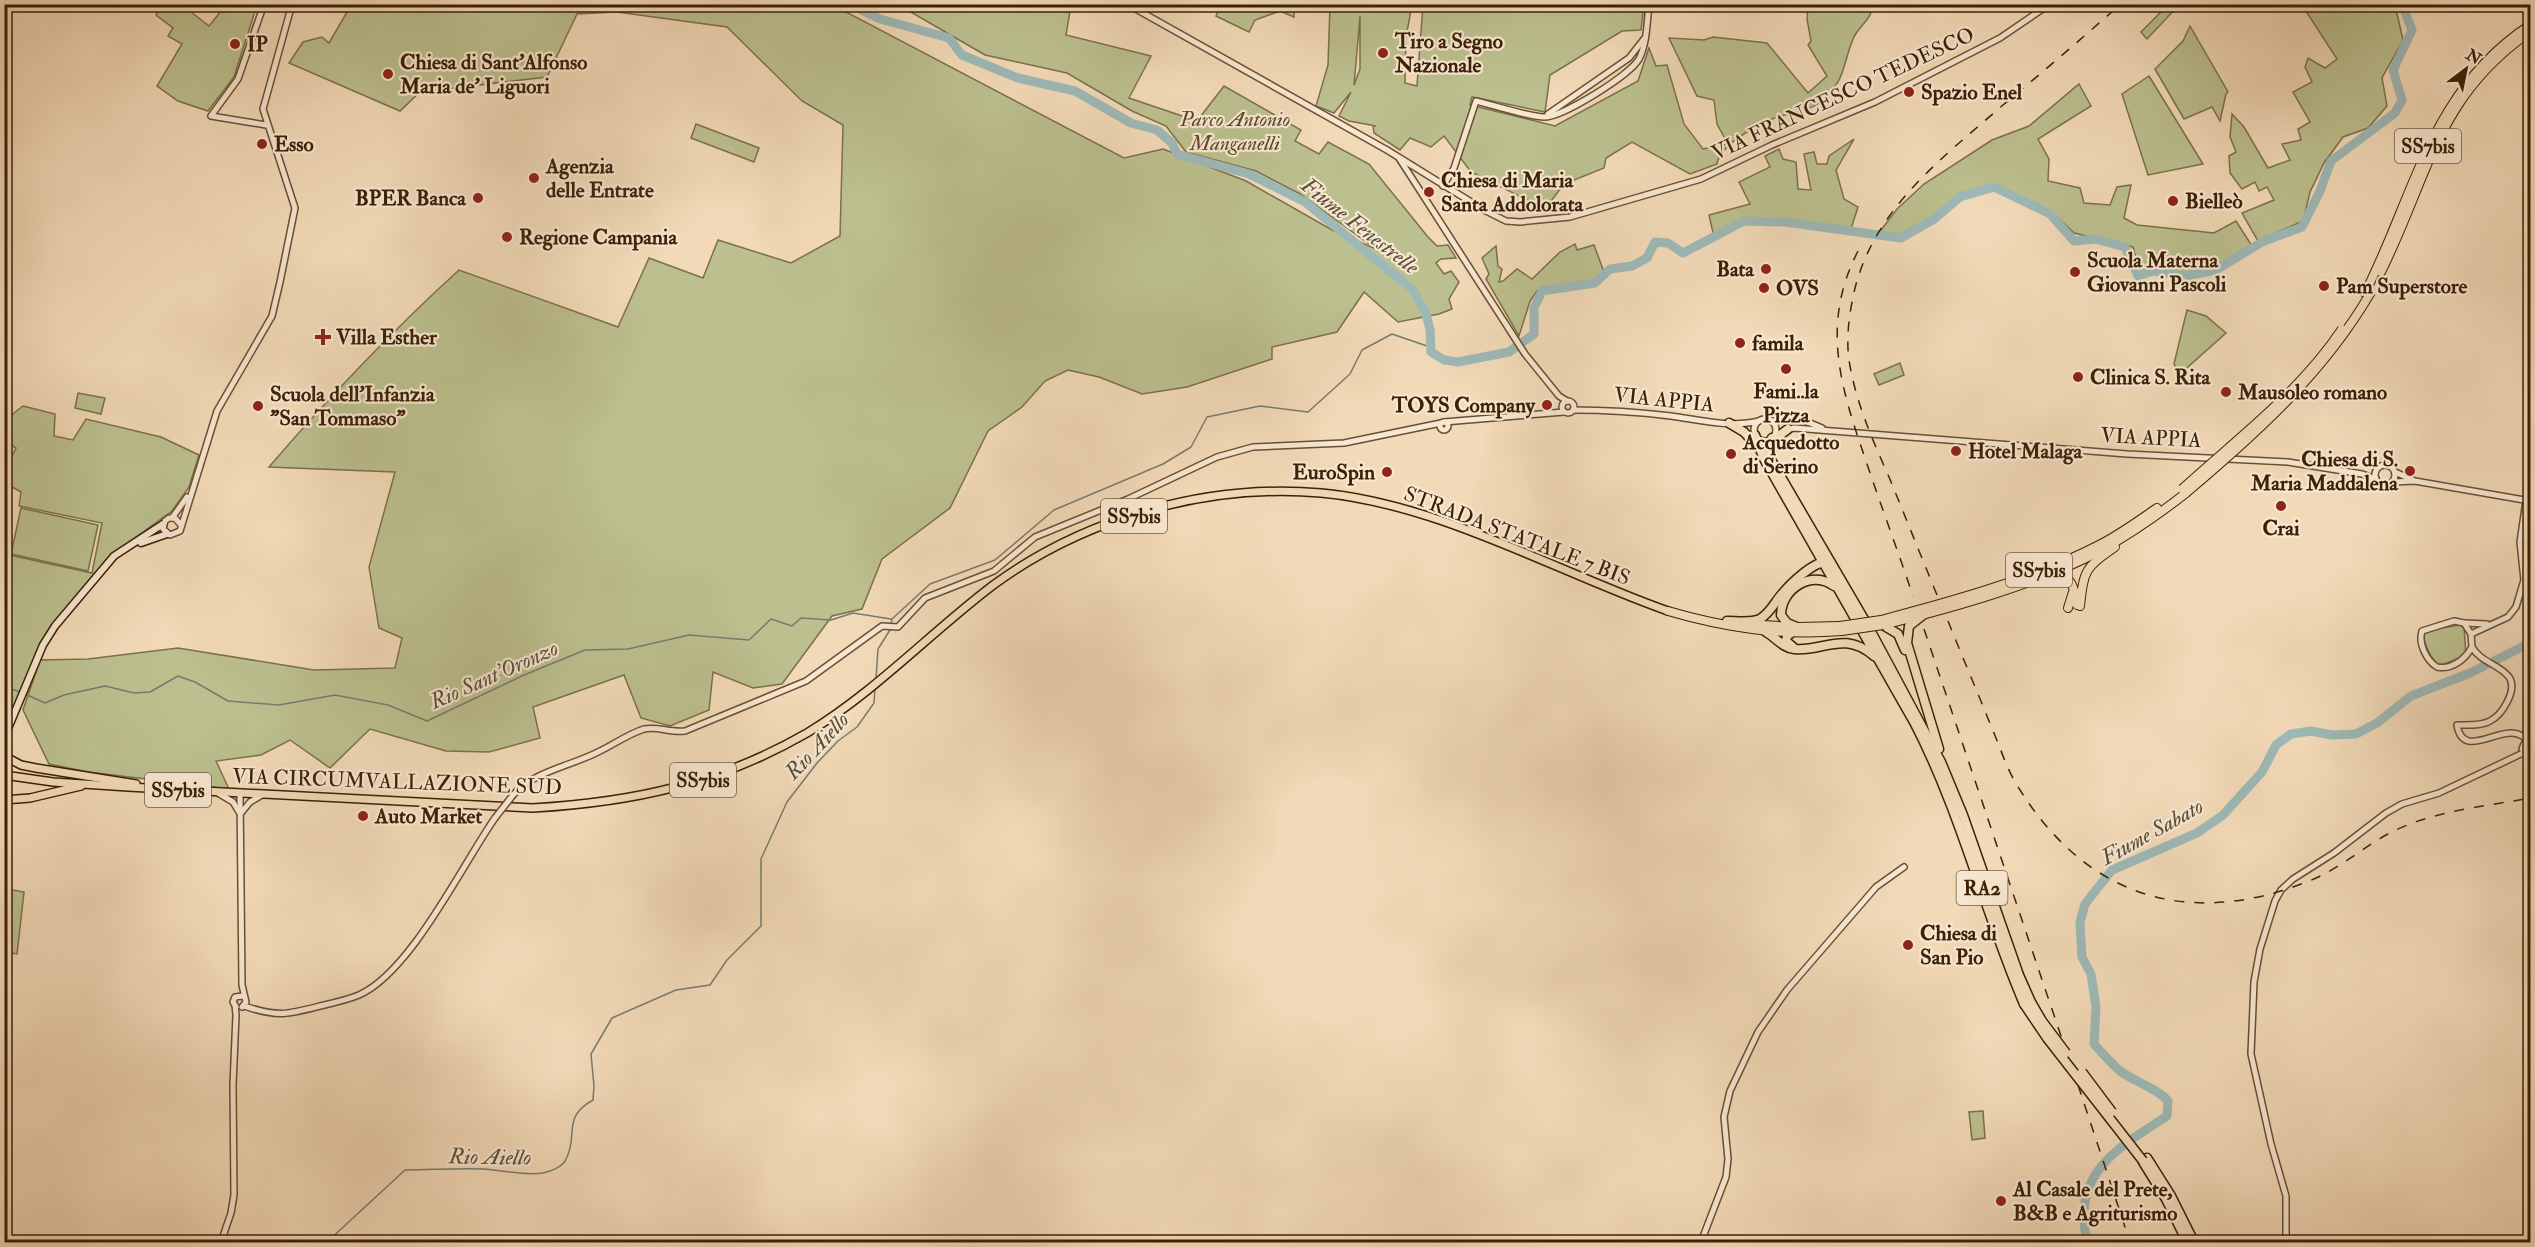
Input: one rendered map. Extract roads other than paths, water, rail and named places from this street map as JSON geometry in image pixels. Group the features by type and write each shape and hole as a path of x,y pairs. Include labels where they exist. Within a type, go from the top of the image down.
{"highway":[{"name":"SS7bis","path":"2368,293 2426,151 2448,108 2481,66 2504,44 2530,26"},
{"name":"SS7bis","path":"1668,611 1766,632 1841,628 1882,622 1923,615 2032,579 2096,553 2127,536 2184,491 2302,379 2338,334 2368,293 2389,256 2433,149 2454,110 2495,59 2530,32"},
{"path":"1729,423 1744,432 1761,453"},
{"path":"1775,466 1773,446 1788,429"},
{"path":"1755,434 1761,453"},
{"path":"1773,437 1769,454 1775,466"},
{"name":"RA2","path":"1761,453 1928,748 1949,796 2028,1003 2171,1196 2194,1242"},
{"name":"RA2","path":"1775,466 1858,609 1941,762 1963,814 2028,1003"},
{"name":"SS7bis","path":"1882,622 2069,558 2100,545 2184,491"},
{"path":"2032,579 2061,574 2069,579 2079,605 2088,568 2127,536"},
{"path":"1807,570 1811,562 1812,542"},
{"path":"1727,624 1762,618 1782,593 1816,563 1822,562 1829,563 1851,602 1858,609"},
{"path":"1800,648 1786,641 1787,636 1794,630 1784,621 1781,612 1786,597 1794,588 1809,580 1818,579 1829,583 1839,591"},
{"path":"2068,608 2074,588"},
{"path":"1923,615 1909,626 1907,643 1941,762"},
{"path":"1882,622 1893,629 1902,640 1914,685 1909,689 1898,683"},
{"name":"SS7bis","path":"1727,624 1794,630"},
{"path":"1766,632 1785,646 1794,649 1848,643 1856,639 1859,626"},
{"path":"1848,643 1869,651 1879,661"},
{"name":"RA2","path":"2145,1160 2187,1242"}],"main road":[{"name":"STRADA STATALE 7 BIS","path":"871,689 925,640 994,585 1051,548 1093,529 1168,505 1243,493 1320,493 1386,504 1444,523 1668,611"},
{"path":"132,546 163,524"},
{"path":"4,738 43,645 55,626 122,549 167,534"},
{"name":"VIA CIRCUMVALLAZIONE SUD","path":"4,775 53,782 262,795 533,808 592,805 647,796 727,772 806,733 871,689"},
{"path":"4,756 21,765 159,789"},
{"path":"4,763 20,768 36,768"},
{"path":"4,800 30,798 94,784"}],"street":[{"path":"264,4 238,79 211,116 267,125"},
{"path":"181,525 178,520 172,518 167,519 163,524 167,534 173,536 178,533 181,525 217,411 272,316 280,282 295,208 263,109 292,4"},
{"name":"VIA FRANCESCO TEDESCO","path":"1127,4 1398,157 1496,217 1520,222 1570,216 1701,179 1772,145 1875,102 2000,38 2050,4"},
{"path":"1443,186 1454,168 1476,101 1544,117 1572,108 1617,79 1636,63 1645,38 1649,4"},
{"path":"1544,117 1629,58 1645,38"},
{"path":"241,1002 254,1009 275,1015 300,1011 360,994 380,982 398,964 427,926 495,818 521,786 597,753 633,733 647,728 673,733 684,731 806,681 882,626 898,627 925,598 994,571 1035,537 1128,499 1217,457 1253,447 1344,443 1444,425 1455,420 1556,413 1571,405 1559,396 1525,354 1398,157"},
{"path":"1559,396 1562,409"},
{"name":"VIA APPIA","path":"1562,409 1570,413 1571,405 1586,409 1739,424 1803,420 1829,431"},
{"path":"1755,434 1755,426 1759,421"},
{"path":"1770,421 1776,430 1773,437"},
{"name":"VIA APPIA","path":"1739,424 1764,441 1773,437"},
{"path":"1773,437 1788,429"},
{"name":"VIA APPIA","path":"1788,429 2127,454 2288,462 2362,474 2376,479"},
{"path":"2415,481 2395,472 2388,465 2382,465 2377,469 2376,479 2382,485 2415,481 2528,501 2520,542 2524,580 2511,615 2471,634"},
{"name":"VIA APPIA","path":"2362,474 2377,469"},
{"path":"2393,482 2395,472"},
{"path":"172,518 192,490"},
{"path":"2479,657 2464,659 2450,667 2436,667 2428,658 2420,636 2424,629 2454,621 2492,624"},
{"path":"2286,1242 2286,1196 2271,1144 2251,1054 2254,982 2262,940 2281,890 2293,879 2334,853 2386,813 2402,804 2439,793 2527,747 2524,735 2513,732 2481,741 2464,738 2458,730 2457,725 2491,721 2504,707 2510,695 2508,676 2479,657 2472,647 2471,634 2464,623"},
{"path":"2464,659 2472,647"},
{"path":"213,791 233,802 240,815"},
{"path":"221,1242 231,1214 234,1195 233,1085 236,1015 241,1002 242,986 240,793"},
{"path":"240,815 250,802 262,795"},
{"path":"1701,1242 1726,1177 1728,1159 1724,1117 1730,1091 1758,1032 1787,990 1876,887 1904,867"}],"waterway":[{"name":"Fiume Fenestrelle","path":"849,4 880,19 949,38 962,55 1018,78 1075,91 1131,123 1157,130 1172,143 1177,154 1249,174 1305,202 1412,289 1425,311 1430,329 1431,352 1444,360 1458,362 1509,352 1534,334 1534,308 1542,291 1595,283 1610,269 1632,266 1647,258 1655,242 1668,243 1683,253 1744,221 1785,222 1901,238 1934,219 1960,197 1994,187 2050,214 2074,241 2095,239 2125,247 2138,276 2153,271 2186,276 2216,270 2262,242 2302,227 2320,191 2331,161 2395,113 2402,100 2393,70 2412,30 2402,4"},
{"name":"Rio Aiello","path":"891,625 892,619 930,584 995,560 1054,510 1163,464 1191,447 1207,417 1260,406 1308,412 1350,374 1362,350 1392,334 1430,347"},
{"name":"Rio Sant'Oronzo","path":"25,694 45,703 64,695 105,686 134,693 150,692 178,676 195,682 228,701 279,705 335,695 388,705 427,721 524,675 585,650 628,649 689,635 749,640 771,619 792,626 801,618 831,620 853,613 891,619"},
{"name":"Rio Aiello","path":"876,678 878,649 890,630"},
{"name":"Fiume Sabato","path":"2089,1242 2085,1232 2084,1215 2091,1181 2112,1155 2167,1116 2168,1101 2158,1092 2120,1071 2094,1044 2096,1007 2091,974 2082,957 2080,922 2085,904 2112,870 2197,833 2223,815 2262,772 2276,745 2291,734 2311,731 2332,735 2356,734 2377,723 2411,696 2470,673 2530,643"},
{"name":"Rio Sant'Oronzo","path":"4,687 21,692"},
{"name":"Rio Aiello","path":"327,1242 405,1170 483,1169 536,1174 550,1171 562,1164 570,1150 572,1127 577,1113 593,1100 591,1054 612,1018 676,990 710,985 727,960 761,926 761,859 787,802 817,763 838,741 857,727 874,703 875,689"}],"railway":[{"path":"1937,595 1871,436 1853,380 1848,350 1849,318 1860,270 1873,242 1890,215 1931,168 2121,4"},
{"path":"1858,251 1846,278 1840,305 1837,331 1842,382 1857,434 1913,596"},
{"path":"1948,621 2011,774 2040,819 2070,850 2103,875 2138,892 2176,901 2216,903 2259,897 2315,878 2386,835 2420,820 2530,798"},
{"path":"1924,629 2063,1042"},
{"path":"2078,1085 2130,1242"}],"place":[{"name":"IP","path":"235,44"},
{"name":"Tiro a Segno Nazionale","path":"1383,53"},
{"name":"Chiesa di Sant'Alfonso Maria de' Liguori","path":"388,74"},
{"name":"Spazio Enel","path":"1909,92"},
{"name":"Esso","path":"262,144"},
{"name":"Agenzia delle Entrate","path":"534,178"},
{"name":"Chiesa di Maria Santa Addolorata","path":"1429,192"},
{"name":"BPER Banca","path":"478,198"},
{"name":"Bielleò","path":"2173,201"},
{"name":"Regione Campania","path":"507,237"},
{"name":"Bata","path":"1766,269"},
{"name":"Scuola Materna Giovanni Pascoli","path":"2075,272"},
{"name":"Pam Superstore","path":"2324,286"},
{"name":"OVS","path":"1764,288"},
{"name":"Villa Esther","path":"323,337"},
{"name":"famila","path":"1740,343"},
{"name":"Fami..la Pizza","path":"1786,369"},
{"name":"Clinica S. Rita","path":"2078,377"},
{"name":"Mausoleo romano","path":"2226,392"},
{"name":"TOYS Company","path":"1547,405"},
{"name":"Scuola dell'Infanzia \"San Tommaso\"","path":"258,406"},
{"name":"Hotel Malaga","path":"1956,451"},
{"name":"Acquedotto di Serino","path":"1731,454"},
{"name":"Chiesa di S. Maria Maddalena","path":"2410,471"},
{"name":"EuroSpin","path":"1387,472"},
{"name":"Crai","path":"2281,506"},
{"name":"Auto Market","path":"363,816"},
{"name":"Chiesa di San Pio","path":"1908,945"},
{"name":"Al Casale del Prete, B&B e Agriturismo","path":"2001,1201"}],"park label":[{"name":"Parco Antonio Manganelli","path":"1235,131"}]}
